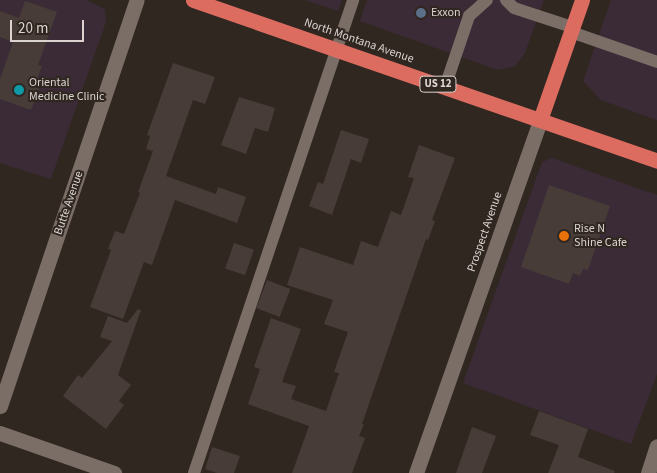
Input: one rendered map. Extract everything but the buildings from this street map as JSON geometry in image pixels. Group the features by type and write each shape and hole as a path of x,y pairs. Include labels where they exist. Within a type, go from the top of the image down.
{"highway":[{"name":"North Montana Avenue","path":"193,0 657,161"},
{"name":"Prospect Avenue","path":"540,120 582,0"}],"street":[{"name":"Butte Avenue","path":"0,406 137,0"},
{"name":"Prospect Avenue","path":"416,473 540,120"},
{"path":"0,433 114,473"},
{"path":"648,473 657,446"}],"lane":[{"path":"194,473 353,0"},
{"path":"445,87 469,16 488,0"},
{"path":"506,0 514,8 657,62"}],"shaded area":[{"path":"0,0 86,0 105,9 106,22 51,179 0,163"},
{"path":"305,0 342,0 338,11"},
{"path":"367,0 544,0 525,53 515,66 498,70 360,21"},
{"path":"611,0 657,0 657,120 601,100 583,81"},
{"path":"552,158 657,195 657,374 631,444 463,383 542,162"}],"place":[{"name":"Exxon","path":"421,13"},
{"name":"Oriental Medicine Clinic","path":"19,90"},
{"name":"Rise N Shine Cafe","path":"564,236"}]}
